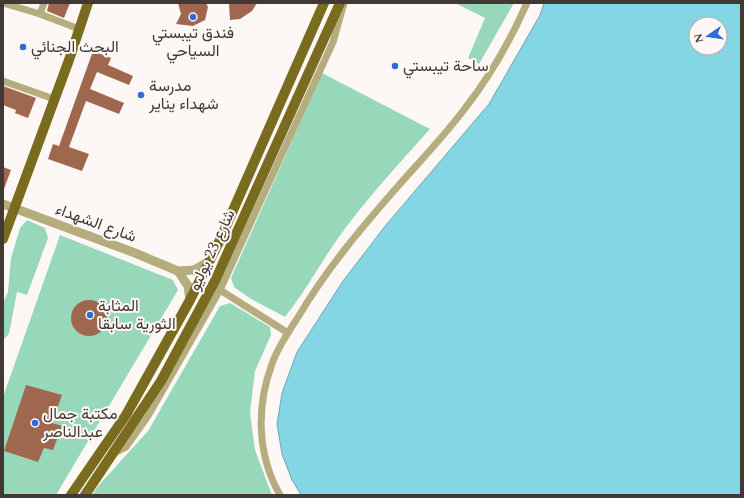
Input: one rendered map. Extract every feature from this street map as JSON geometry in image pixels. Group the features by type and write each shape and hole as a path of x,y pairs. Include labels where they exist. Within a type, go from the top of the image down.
{"main road":[{"path":"3,238 88,3"},
{"name":"شارع 23 يوليو","path":"71,495 126,415 190,300 210,261 324,3"},
{"name":"شارع 23 يوليو","path":"84,495 161,382 247,221 340,3"}],"street":[{"path":"3,3 40,14 79,29"},
{"path":"40,14 44,3"},
{"path":"112,454 126,447 148,416 220,290 247,221 333,42 344,3"},
{"path":"280,495 265,460 261,439 261,414 266,383 272,362 311,295 335,262 367,222 467,107 498,60 528,3"},
{"path":"3,81 54,100"},
{"name":"شارع الشهداء","path":"3,204 135,253 178,271"},
{"path":"178,271 194,270 210,261"},
{"path":"178,271 186,281 190,300"},
{"path":"220,290 288,333"}],"green space":[{"path":"455,3 514,3 479,64 468,58 485,18"},
{"path":"322,73 430,129 347,226 299,299 285,317 251,299 234,287 231,278"},
{"path":"27,220 45,228 48,238 27,295 17,292 9,334 3,340 3,303 8,292 11,258 20,228"},
{"path":"60,235 173,280 178,290 56,495 3,495 3,397"},
{"path":"230,303 270,327 271,335 255,371 250,412 255,450 272,495 92,495 99,485 148,431 220,306"}],"water":[{"path":"544,3 741,3 741,495 301,495 292,480 282,454 277,424 282,393 297,352 343,281 386,225 489,104 540,15"}],"building":[{"path":"49,3 70,3 64,18 47,11"},
{"name":"فندق تيبستي السياحي","path":"178,3 206,3 208,7 205,20 193,26 176,24 181,14"},
{"name":"فندق تيبستي السياحي","path":"229,3 257,3 252,11 240,19 230,20"},
{"path":"93,51 111,58 108,65 133,76 129,85 97,72 90,89 124,103 119,114 86,101 69,147 89,154 82,171 48,159 53,144 59,146"},
{"path":"3,86 36,98 28,118 15,113 16,110 3,105"},
{"path":"3,167 11,170 4,189 3,189"},
{"path":"93,300 102,305 106,311 106,325 102,331 93,336 85,336 76,331 72,325 71,314 76,305 82,301"},
{"path":"26,385 62,395 52,423 62,426 53,450 44,448 38,462 4,451"}],"place":[{"name":"فندق تيبستي السياحي","path":"193,17"},
{"name":"البحث الجنائي","path":"23,47"},
{"name":"ساحة تيبستي","path":"395,66"},
{"name":"مدرسة شهداء يناير","path":"141,95"},
{"name":"المثابة الثورية سابقا","path":"90,315"},
{"name":"مكتبة جمال عبدالناصر","path":"35,423"}]}
